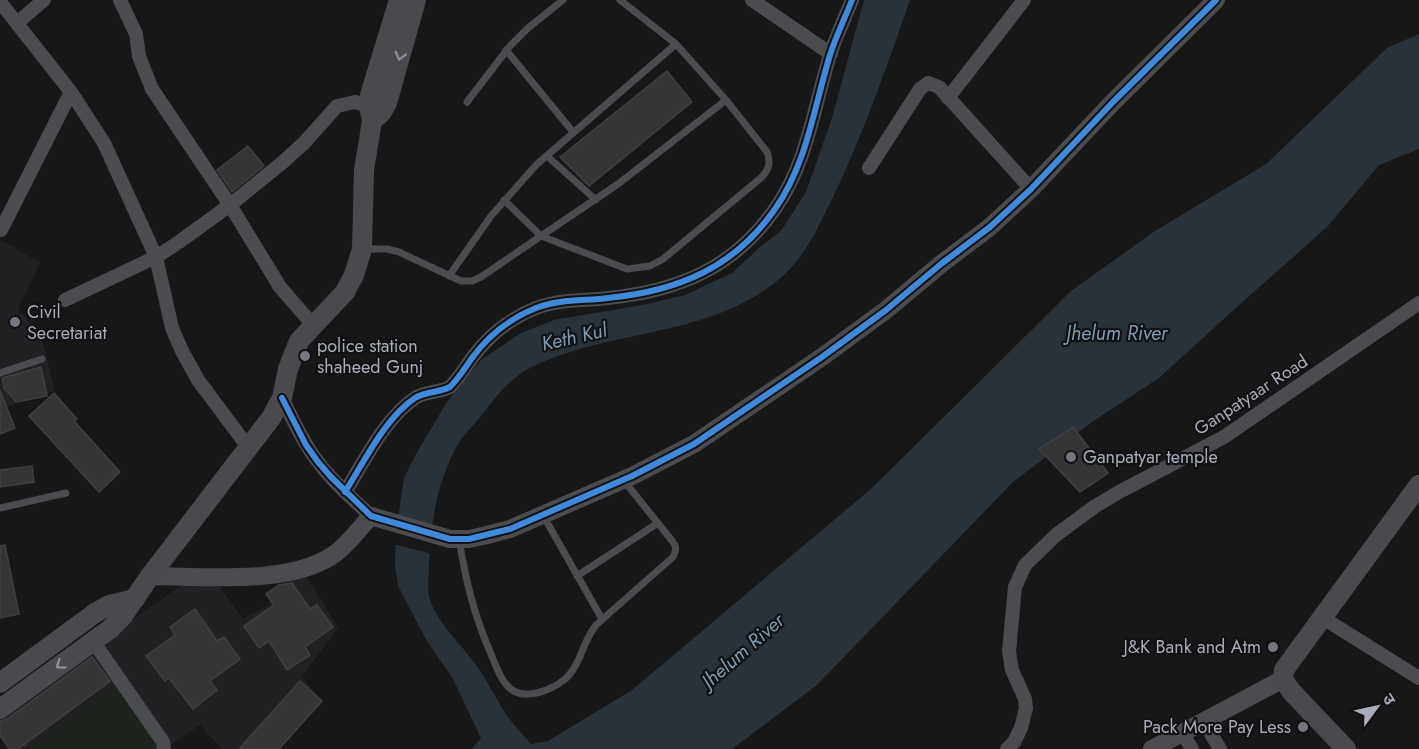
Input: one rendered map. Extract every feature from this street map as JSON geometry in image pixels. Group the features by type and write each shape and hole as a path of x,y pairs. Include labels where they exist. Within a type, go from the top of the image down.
{"main road":[{"path":"0,709 122,617 150,576 272,418 282,398 292,355 299,341 345,292 354,275 362,249 364,170 370,95 399,0"},
{"path":"370,113 382,112 387,104 416,0"},
{"path":"1346,749 1304,706 1283,679 1284,670 1419,486"},
{"path":"0,684 94,613 109,605 135,599"}],"street":[{"path":"17,23 44,0"},
{"path":"120,0 136,34 144,70 152,89 230,205 280,287 313,325"},
{"path":"752,0 831,54"},
{"path":"345,492 397,414 414,398 424,393 450,387 493,333 520,316 537,308 561,302 630,296 680,284 702,275 740,249 776,209 802,157 831,54 852,0"},
{"path":"948,98 1024,0"},
{"path":"282,398 306,445 330,477 375,517 454,539 470,539 510,529 623,480 694,444 822,357 886,310 990,227 1031,189 1113,102 1216,0"},
{"path":"0,2 71,92 104,143 156,257 172,328 182,351 198,380 248,447"},
{"path":"869,168 920,88 933,84 1031,189"},
{"path":"1,230 71,92"},
{"path":"65,300 156,257 230,205 304,143 337,106 355,102 370,113"},
{"name":"Ganpatyaar Road","path":"1013,747 1026,708 1025,699 1009,660 1009,643 1015,587 1025,566 1056,535 1094,507 1224,437 1419,303"},
{"path":"150,576 270,575 295,571 318,563 336,553 375,517"},
{"path":"1323,618 1419,678"},
{"path":"93,641 163,742 164,749"},
{"path":"1152,749 1187,741 1204,722 1283,679"},
{"path":"1204,722 1220,749"}],"lane":[{"path":"467,102 506,50 528,28 563,0"},
{"path":"504,200 541,236 627,269 650,266 663,259 768,170 770,160 767,152 726,100 676,44 620,0"},
{"path":"449,276 504,200 547,156 676,44"},
{"path":"506,50 573,132"},
{"path":"362,249 387,249 399,252 461,281 472,281 596,200 726,100"},
{"path":"547,156 596,200"},
{"path":"0,373 42,359"},
{"path":"454,539 476,618 498,670 511,689 519,693 540,692 564,680 577,663 591,632 676,552 676,546 623,480"},
{"path":"0,508 66,494"},
{"path":"543,514 602,620"},
{"path":"577,576 657,523"}],"shaded area":[{"name":"Civil Secretariat","path":"0,239 40,263 18,308 41,336 55,391 0,409"},
{"path":"306,575 338,628 302,677 319,697 281,749 222,749 200,725 165,749 10,749 0,734 0,718 186,582 220,587 243,619 267,606 274,586"},
{"path":"122,684 159,740 147,749 30,749"}],"water":[{"name":"Jhelum River","path":"864,0 910,0 843,176 822,220 793,266 757,295 727,310 663,330 564,354 524,371 498,395 461,439 453,453 441,483 434,514 429,562 429,598 439,619 478,668 508,717 531,744 548,741 632,690 872,488 1071,291 1155,231 1266,164 1387,48 1419,34 1419,149 1379,165 1327,227 1159,378 1092,422 1013,482 817,685 732,749 472,749 481,738 452,677 428,643 398,586 395,564 396,532 404,478 416,454 447,402 481,360 521,333 554,320 685,295 732,273 781,231 806,192 832,118"}],"pier":[{"path":"434,527 433,554 393,544 393,531"}],"building":[{"path":"667,71 692,102 589,186 560,157"},
{"path":"248,146 264,166 232,192 217,170"},
{"path":"41,367 47,396 16,402 4,388 2,378"},
{"path":"0,390 15,428 0,434"},
{"path":"54,393 77,419 74,421 120,472 99,492 29,416"},
{"name":"Ganpatyar temple","path":"1073,427 1108,473 1080,492 1039,449"},
{"path":"32,466 34,482 0,487 0,470"},
{"path":"5,545 19,614 0,618 0,546"},
{"path":"292,583 310,609 317,605 333,627 305,647 310,655 287,670 269,641 259,648 244,626 274,605 266,594 279,585"},
{"path":"195,609 217,641 224,637 240,659 210,681 217,690 193,709 169,678 165,681 146,656 175,635 170,627"},
{"path":"92,657 110,681 18,749 9,749 0,735 0,721 7,719"},
{"path":"300,681 322,701 279,749 239,749"}],"cycle path":[{"path":"345,492 376,441 394,417 415,398 450,387 485,342 518,317 536,308 554,303 634,295 681,282 723,261 741,247 775,209 795,173 830,55 852,0"},
{"path":"282,398 306,445 318,462 371,516 450,539 469,539 510,529 632,476 694,444 822,357 886,310 990,227 1031,189 1113,102 1216,0"}],"place":[{"name":"Civil Secretariat","path":"15,322"},
{"name":"police station shaheed Gunj","path":"305,356"},
{"name":"Ganpatyar temple","path":"1071,457"},
{"name":"J&K Bank and Atm","path":"1273,647"},
{"name":"Pack More Pay Less","path":"1303,727"}],"water label":[{"name":"Keth Kul","path":"574,337"}]}
